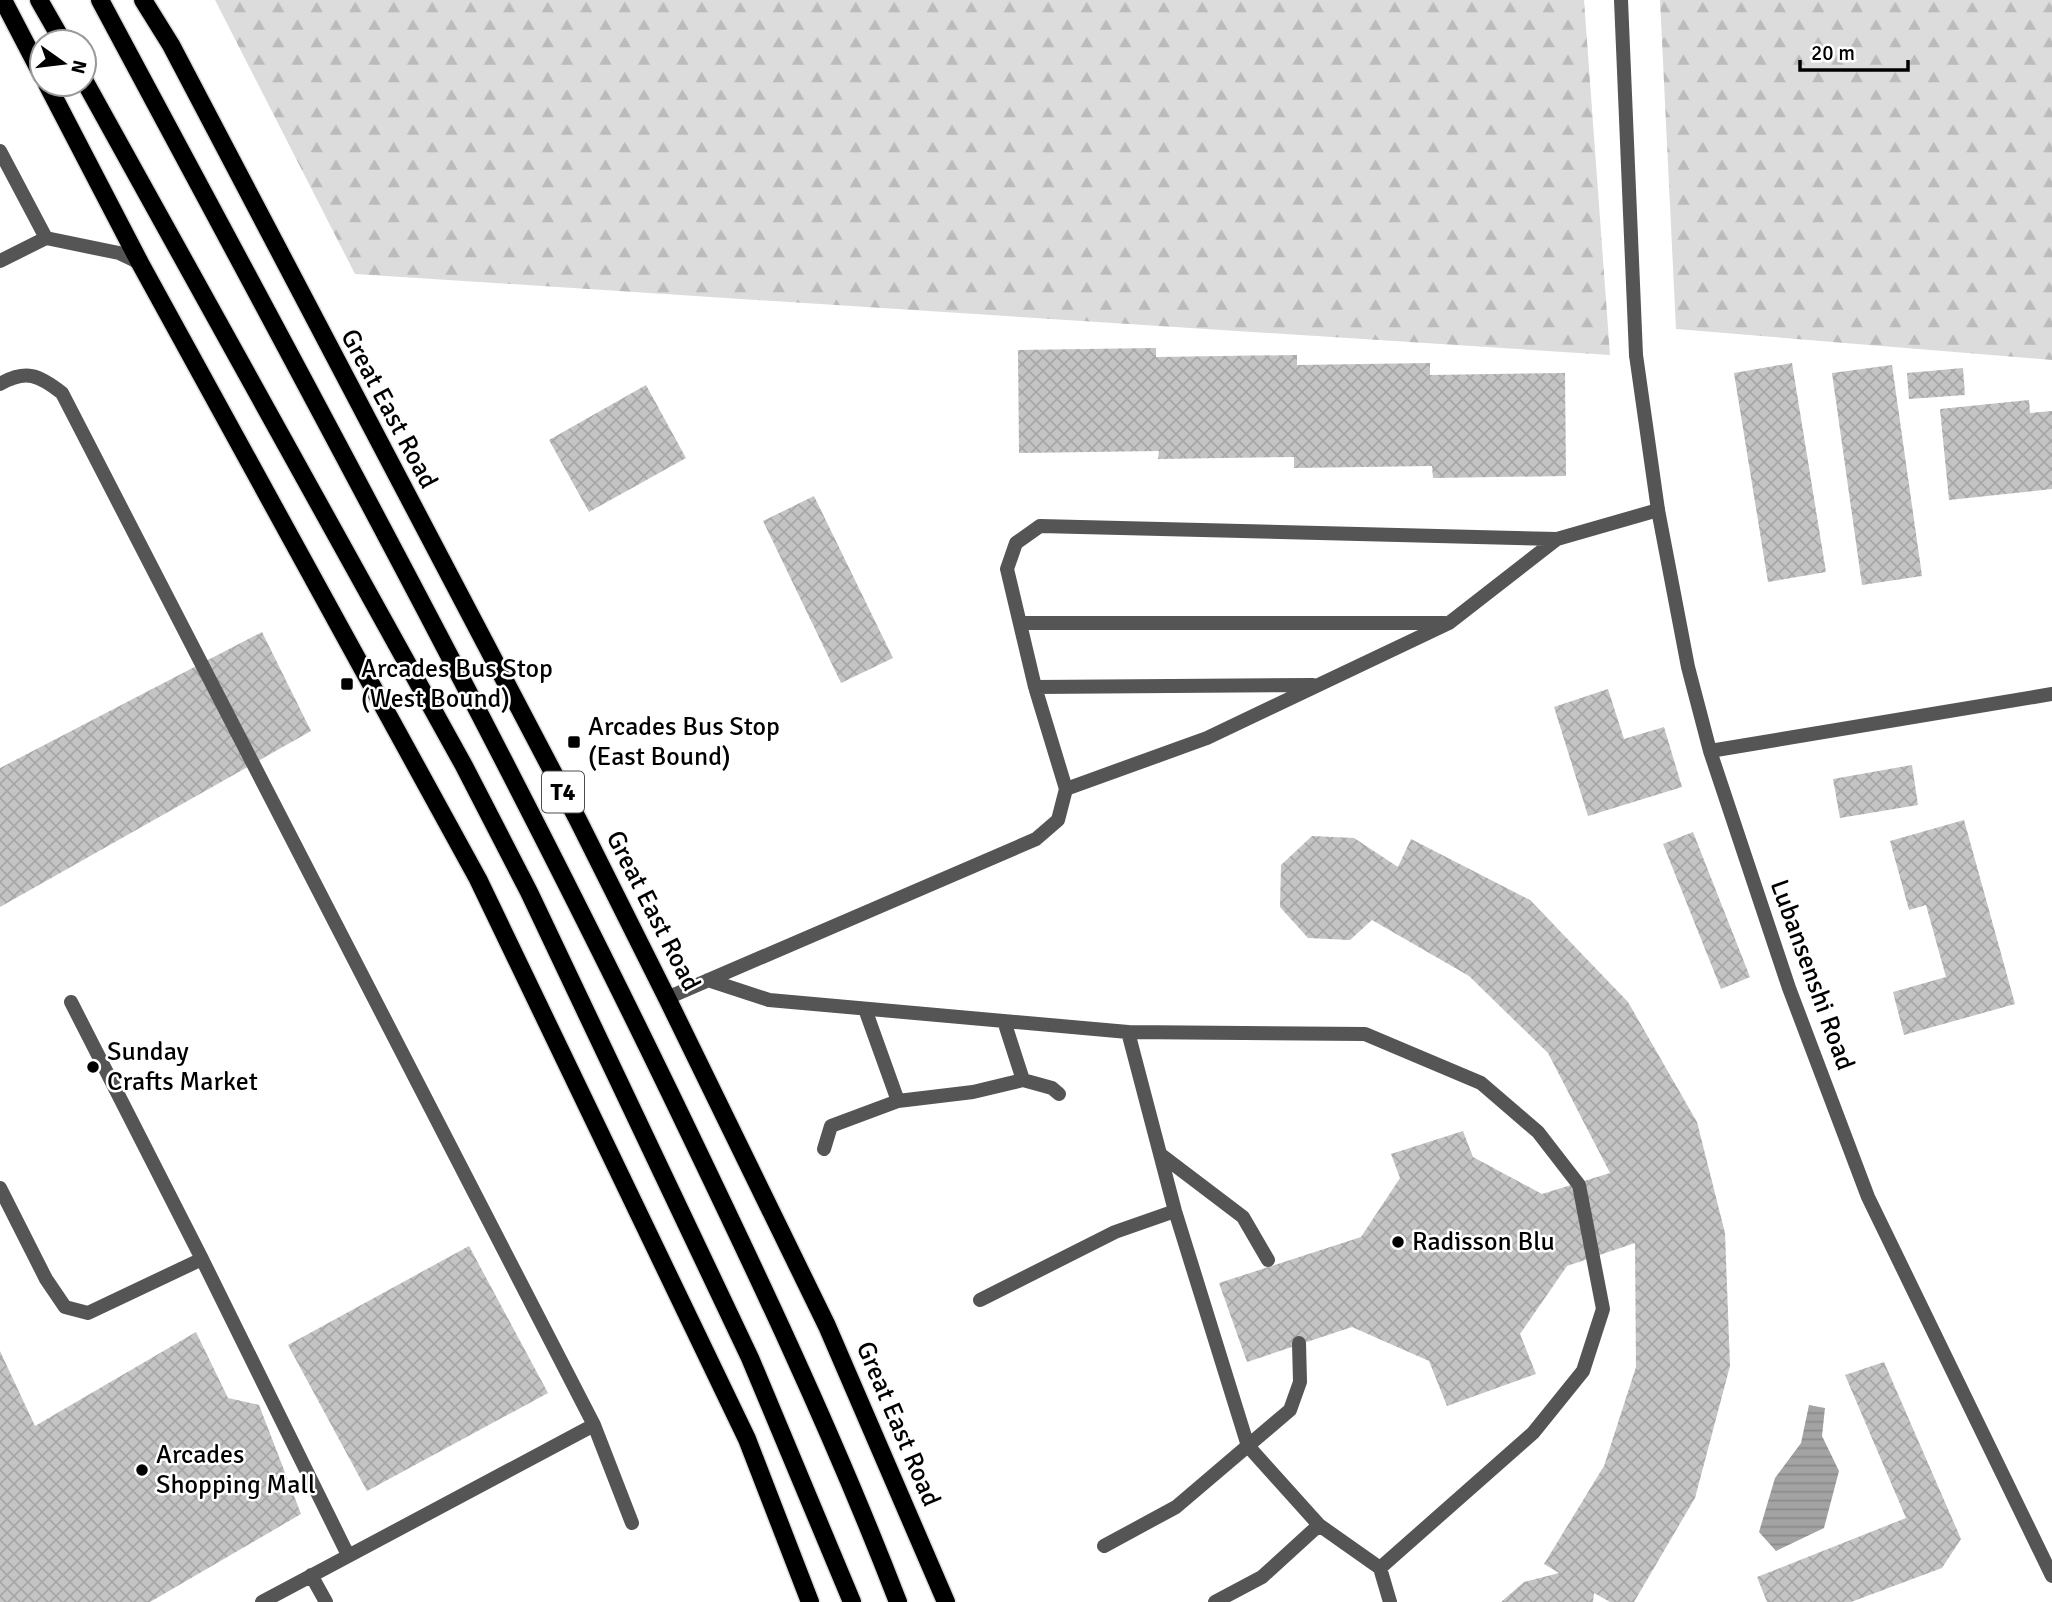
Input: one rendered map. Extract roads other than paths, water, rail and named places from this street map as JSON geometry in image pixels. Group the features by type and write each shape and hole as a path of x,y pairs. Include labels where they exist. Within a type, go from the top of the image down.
{"main road":[{"path":"3,0 28,48"},
{"path":"39,0 55,28"},
{"name":"T4","path":"100,0 566,878 789,1340 898,1602"},
{"name":"Great East Road","path":"143,0 171,45 578,820 827,1326 946,1602"},
{"path":"54,98 140,263 478,879 747,1439 810,1602"},
{"path":"94,98 463,764 529,892 750,1358 852,1602"}],"street":[{"path":"0,10 3,0"},
{"name":"Lubansenshi Road","path":"1621,0 1636,355 1658,510 1688,667 1710,751 1789,988 1868,1196 2052,1576"},
{"path":"0,151 46,238"},
{"path":"0,261 46,238 120,253 140,263"},
{"path":"0,384 16,374 43,378 62,393 594,1425 632,1522"},
{"path":"667,998 1036,839 1058,820 1066,789 1035,687 1007,569 1016,543 1040,526 1557,539 1658,510"},
{"path":"1066,789 1207,738 1449,623 1557,539"},
{"path":"1020,623 1449,623"},
{"path":"1035,687 1320,684"},
{"path":"1710,751 2052,694"},
{"path":"708,980 769,1000 1128,1032 1365,1034 1481,1083 1538,1132 1579,1185 1603,1310 1583,1371 1533,1433 1380,1568"},
{"path":"71,1002 348,1555"},
{"path":"865,1009 898,1101"},
{"path":"1004,1021 1023,1080"},
{"path":"1128,1032 1175,1210 1248,1446 1319,1525 1380,1568 1390,1602"},
{"path":"824,1149 831,1126 898,1101 973,1092 1023,1080 1052,1088 1059,1094"},
{"path":"1160,1154 1243,1217 1268,1260"},
{"path":"0,1188 46,1279 65,1307 88,1312 202,1259"},
{"path":"980,1300 1115,1233 1175,1210"},
{"path":"1104,1546 1176,1507 1290,1410 1300,1382 1300,1343"},
{"path":"262,1602 594,1425"},
{"path":"1215,1602 1262,1577 1319,1525"},
{"path":"311,1575 326,1602"}],"place":[{"name":"Arcades Bus Stop (West Bound)","path":"347,684"},
{"name":"Arcades Bus Stop (East Bound)","path":"574,742"},
{"name":"Sunday Crafts Market","path":"93,1067"},
{"name":"Radisson Blu","path":"1398,1242"},
{"name":"Arcades Shopping Mall","path":"142,1470"}]}
